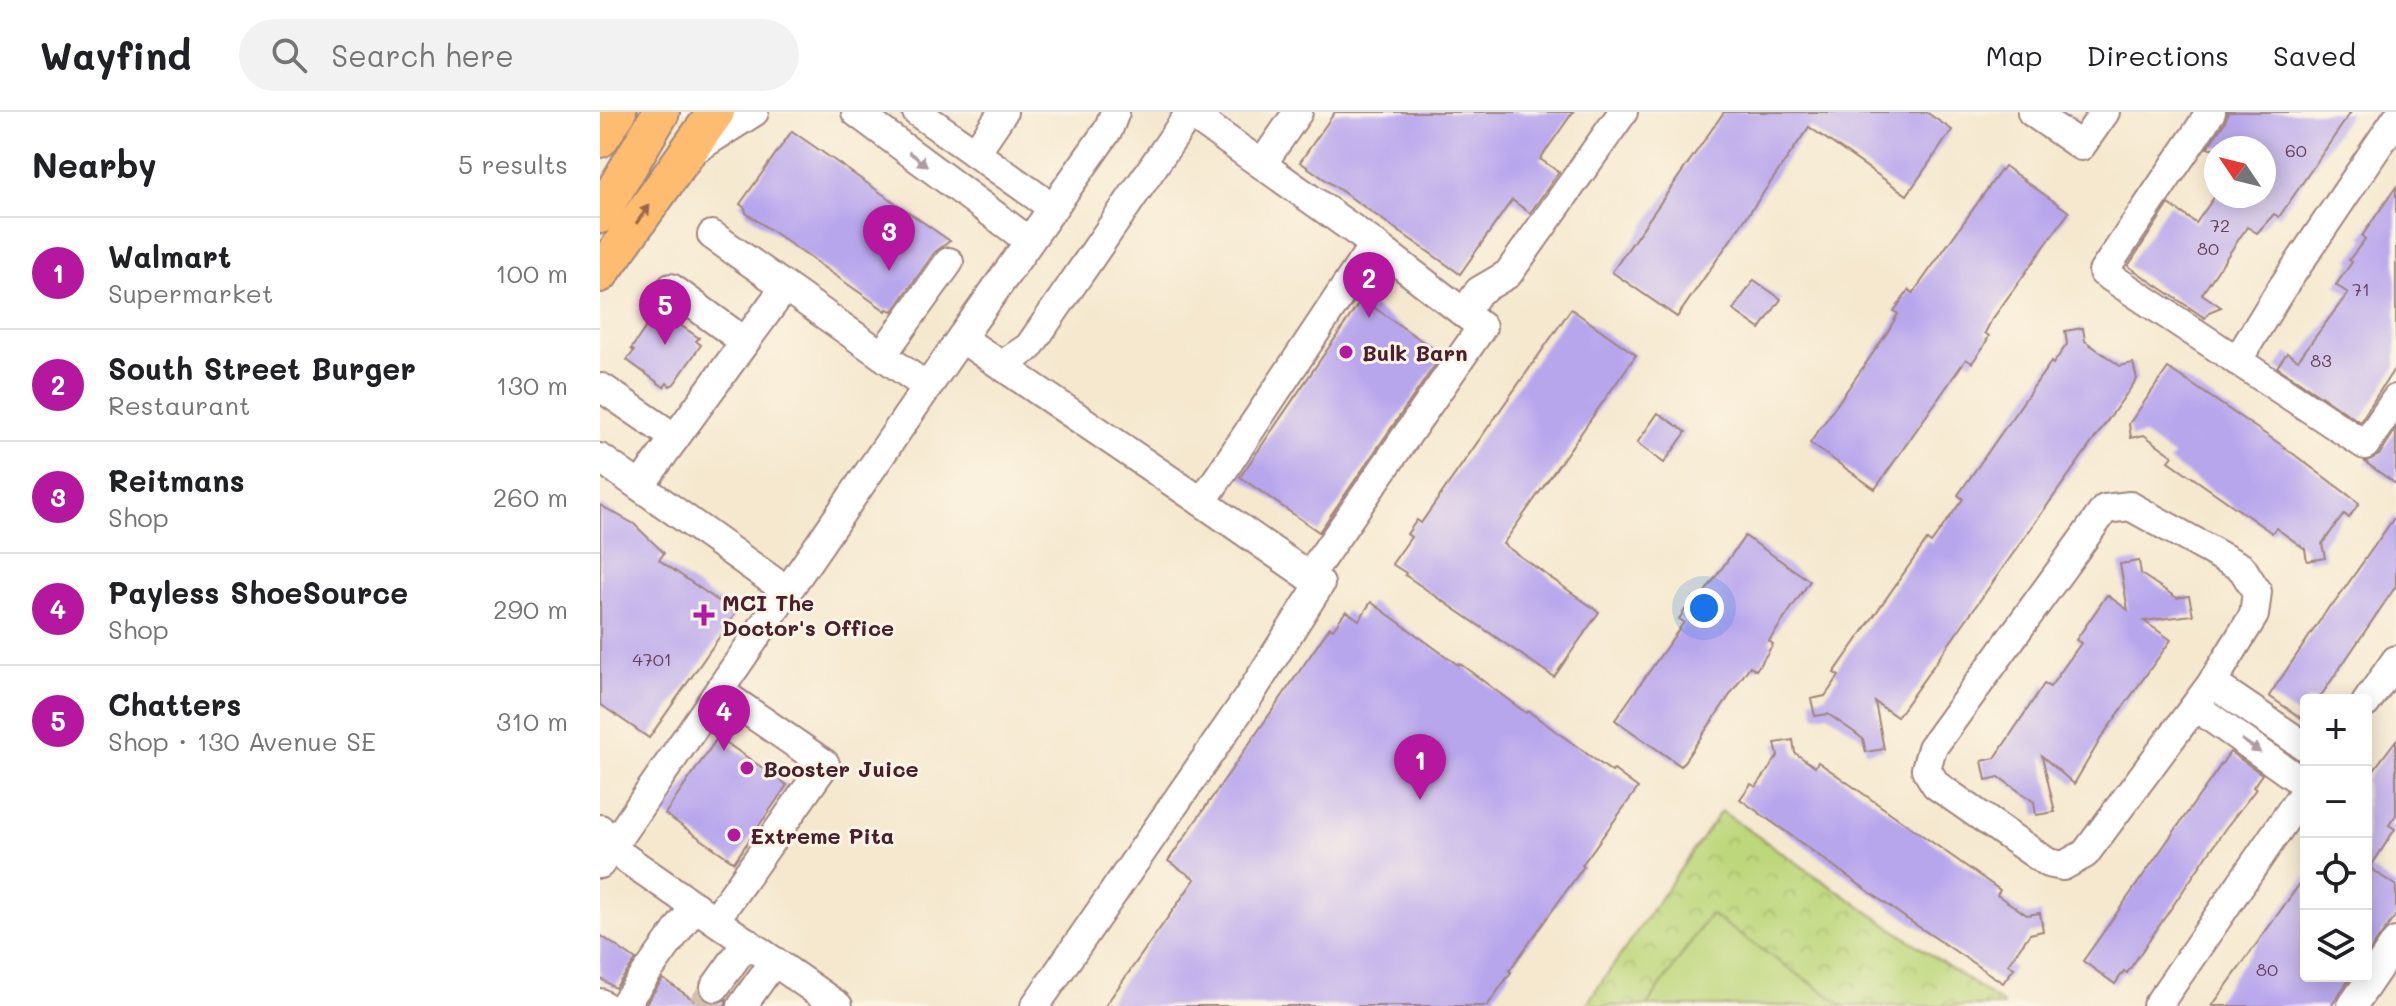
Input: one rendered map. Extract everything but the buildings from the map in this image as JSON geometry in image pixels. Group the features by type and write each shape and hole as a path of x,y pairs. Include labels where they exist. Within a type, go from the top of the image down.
{"main road":[{"path":"600,139 618,112"},
{"path":"600,215 661,112"},
{"path":"600,274 716,112"}],"street":[{"path":"686,154 754,112"},
{"path":"856,112 1029,241"},
{"path":"917,112 1053,208"},
{"path":"975,153 1003,112"},
{"path":"838,1006 705,913 603,847 719,691 1108,130 1115,112"},
{"path":"1002,365 1029,347 1189,112 1374,244 1482,327 1309,576"},
{"path":"1262,164 1298,112"},
{"path":"1464,313 1479,291 1508,274 1623,112"},
{"path":"2032,112 2081,146 2105,112"},
{"path":"2211,112 2103,272 2365,445 2396,399"},
{"path":"2237,361 2278,294 2396,119"},
{"path":"712,235 927,387"},
{"path":"1202,502 1374,244"},
{"path":"882,355 949,262"},
{"path":"640,486 785,287"},
{"path":"671,288 745,342"},
{"path":"961,338 1320,584 1247,699 1035,1006"},
{"path":"602,388 675,438"},
{"path":"600,458 787,591"},
{"path":"2130,506 2242,568 2257,592 2254,615 2196,707 2085,854 2063,866 2048,863 1936,785 1926,769 1932,748 2105,509 2130,506"},
{"path":"2372,694 2396,660"},
{"path":"2212,683 2300,743"},
{"path":"623,1006 705,913 825,764 719,691"},
{"path":"2196,707 2300,783"},
{"path":"2157,1006 2300,796"},
{"path":"715,987 747,942"},
{"path":"2352,1006 2396,942"},
{"path":"742,1006 774,961"}],"green space":[{"path":"1721,811 2003,1004 2003,1006 1585,1006"},
{"path":"1710,914 1844,1006 1647,1006"}],"tunnel":[{"path":"702,1006 715,987"}],"place":[{"name":"Reitmans","path":"889,271"},
{"name":"South Street Burger","path":"1369,318"},
{"name":"Chatters","path":"665,345"},
{"name":"Bulk Barn","path":"1346,352"},
{"name":"MCI The Doctor's Office","path":"704,615"},
{"name":"Payless ShoeSource","path":"724,751"},
{"name":"Booster Juice","path":"747,768"},
{"name":"Walmart","path":"1420,800"},
{"name":"Extreme Pita","path":"734,835"}]}
